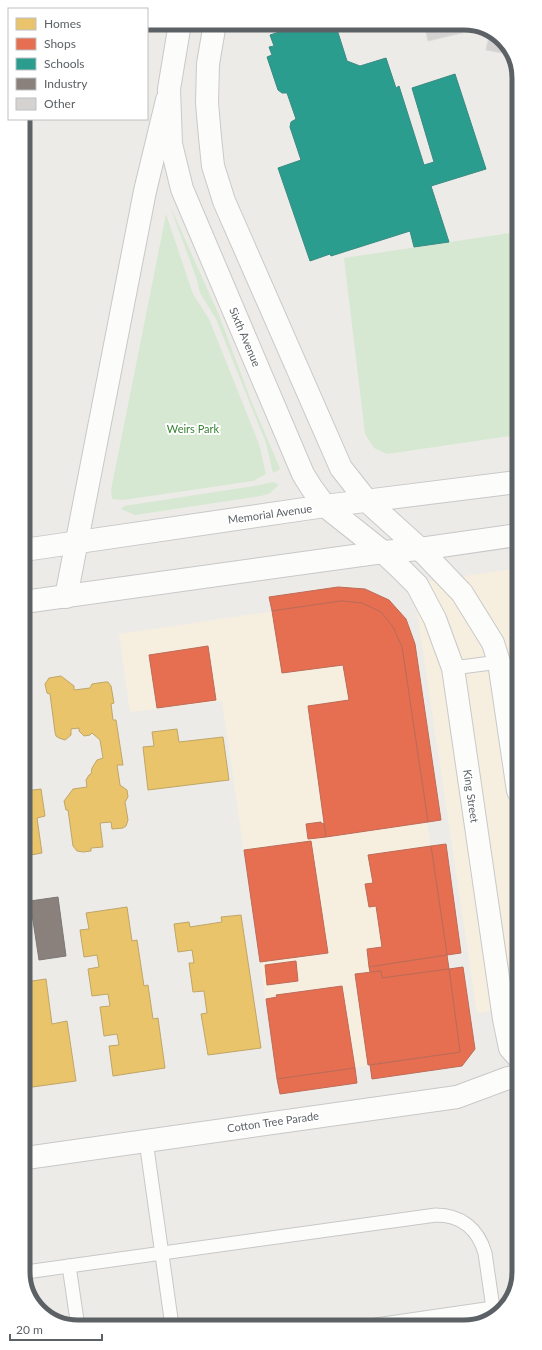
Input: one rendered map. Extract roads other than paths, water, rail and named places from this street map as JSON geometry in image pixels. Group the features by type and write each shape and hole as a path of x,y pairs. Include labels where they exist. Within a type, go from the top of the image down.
{"street":[{"name":"Sixth Avenue","path":"66,597 145,191 169,89 179,30"},
{"path":"214,30 208,64 207,103 213,166 224,201 341,468 367,501 420,549 462,593 493,643 499,662 512,750"},
{"name":"Sixth Avenue","path":"169,89 171,144 182,189 303,474 325,506 383,552"},
{"name":"Memorial Avenue","path":"30,549 325,506 512,483"},
{"path":"30,601 383,552 420,549 512,535"},
{"name":"King Street","path":"383,552 417,585 435,619 453,668 509,989 510,1048 512,1050"},
{"name":"Cotton Tree Parade","path":"30,1157 456,1097 512,1077"}],"lane":[{"path":"453,668 499,662"},
{"path":"146,1141 171,1320"},
{"path":"30,1271 436,1215 446,1215 459,1219 470,1227 483,1246 493,1310"},
{"path":"69,1266 77,1320"},
{"path":"421,1320 489,1312"}],"park label":[{"name":"Weirs Park","path":"193,429"}]}
